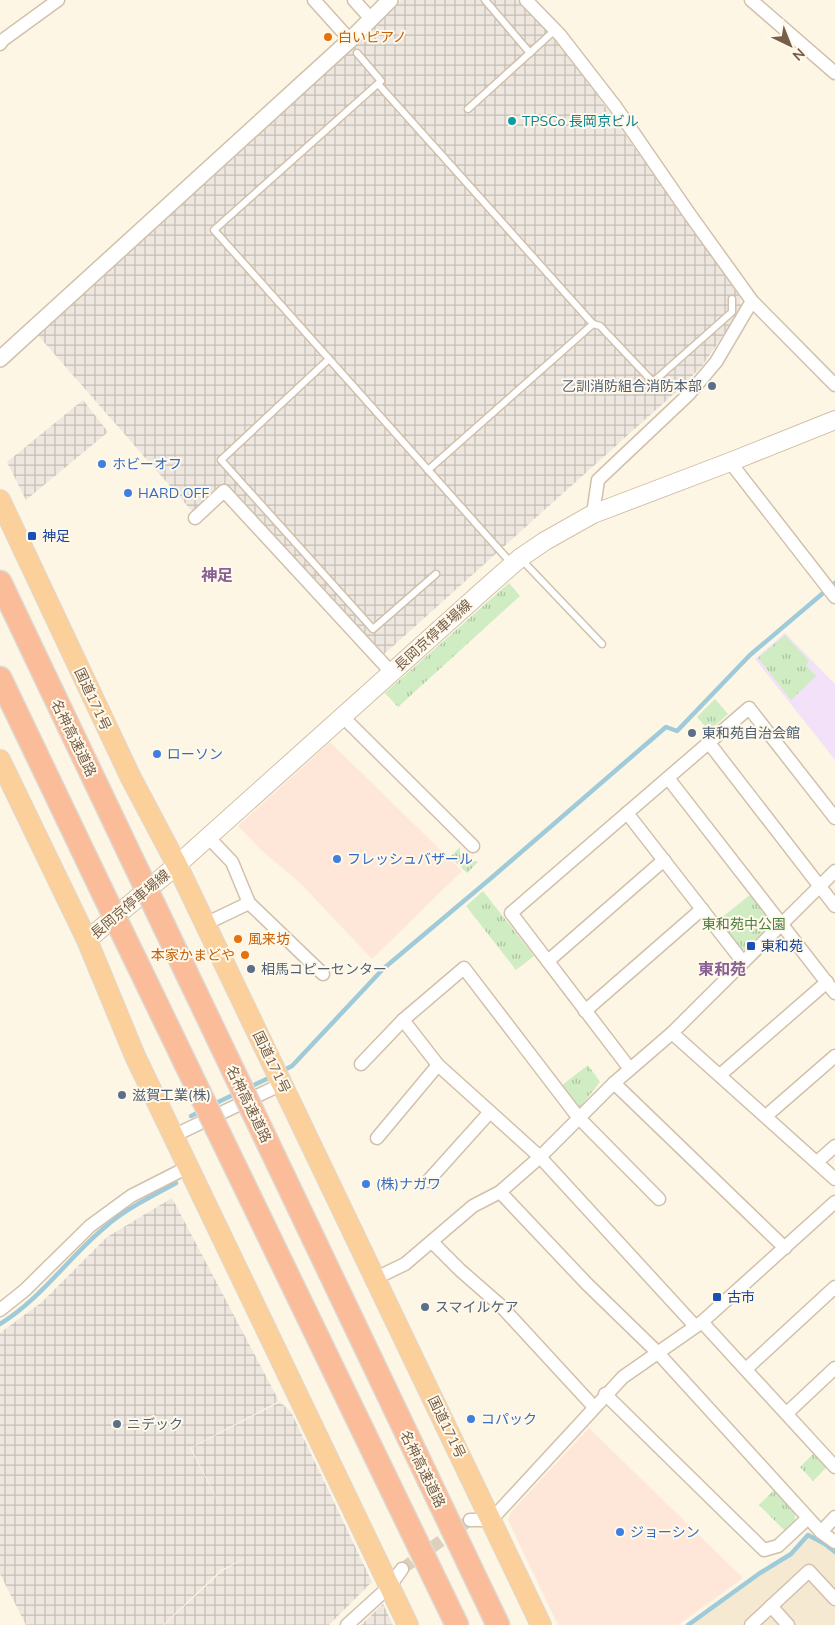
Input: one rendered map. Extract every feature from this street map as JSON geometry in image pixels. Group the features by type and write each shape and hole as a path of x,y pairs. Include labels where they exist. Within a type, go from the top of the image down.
{"highway":[{"name":"国道171号","path":"0,500 130,776 177,865 542,1625"},
{"name":"名神高速道路","path":"0,582 498,1625"},
{"path":"0,678 457,1625"},
{"path":"0,760 86,940 135,1056 408,1625"}],"main road":[{"name":"長岡京停車場線","path":"86,940 177,865 517,561 545,541 593,514 835,420"}],"street":[{"path":"0,44 58,0"},
{"path":"314,0 354,47"},
{"path":"354,0 371,19"},
{"path":"0,359 354,47 371,19 390,0"},
{"path":"526,0 555,30 616,106 688,212 752,301 835,385"},
{"path":"751,0 835,73"},
{"path":"593,514 598,480 689,394 716,362 752,301"},
{"path":"730,462 830,591"},
{"path":"195,518 224,491 391,672"},
{"path":"630,1069 511,913 749,708 835,818"},
{"path":"342,716 472,846"},
{"path":"708,743 835,906"},
{"path":"668,778 835,992"},
{"path":"627,813 744,962"},
{"path":"208,836 232,862 249,903 323,974"},
{"path":"548,961 664,860"},
{"path":"376,1278 405,1264 473,1206 500,1192 540,1157 614,1083 672,1033 835,871"},
{"path":"205,924 249,903"},
{"path":"585,1011 702,909"},
{"path":"361,1064 403,1020 464,968 578,1117 659,1199"},
{"path":"720,1075 827,982"},
{"path":"403,1020 438,1065 540,1157 699,1324 746,1369 833,1459"},
{"path":"672,1033 835,1179"},
{"path":"766,1116 835,1056"},
{"path":"377,1138 438,1065"},
{"path":"173,1136 279,1077"},
{"path":"614,1083 785,1248"},
{"path":"428,1181 490,1112"},
{"path":"817,1162 835,1146"},
{"path":"0,1310 25,1290 90,1226 131,1196 188,1167"},
{"path":"500,1192 587,1284 658,1353 821,1532 835,1542"},
{"path":"470,1520 491,1520 605,1394 623,1377 699,1324 834,1207"},
{"path":"432,1242 460,1270 500,1305 594,1406"},
{"path":"746,1369 835,1287"},
{"path":"787,1413 835,1368"},
{"path":"605,1394 764,1550 778,1546 808,1518"},
{"path":"821,1532 835,1518"},
{"path":"347,1625 390,1586 402,1569"},
{"path":"751,1625 808,1571 835,1599"},
{"path":"771,1606 788,1625"}],"lane":[{"path":"485,0 530,53"},
{"path":"468,109 555,30"},
{"path":"354,47 381,81 214,230 428,470 602,644"},
{"path":"378,84 593,324 600,326 653,382 732,312 732,299"},
{"path":"428,470 593,324"},
{"path":"330,360 221,460 373,629 436,574"}],"shaded area":[{"path":"401,0 516,0 520,2 559,41 740,297 741,306 702,366 678,390 382,656 226,488 197,510 191,510 36,333 347,53"},
{"path":"83,400 108,432 26,500 7,462"},
{"path":"785,633 835,684 835,760 755,659"},
{"path":"330,742 462,871 372,959 299,882 260,849 238,826"},
{"name":"ニデック","path":"172,1198 279,1401 190,1448 226,1517 191,1448 280,1402 291,1412 372,1582 329,1625 164,1625 222,1571 247,1557 221,1570 163,1625 26,1625 0,1574 0,1333 42,1302 107,1237"},
{"path":"589,1428 743,1578 678,1625 558,1625 508,1520 511,1512"},
{"path":"809,1537 835,1553 835,1625 689,1625 793,1554"},
{"path":"383,1604 393,1625 361,1625"}],"green space":[{"path":"509,583 520,596 398,707 385,693"},
{"path":"785,635 809,661 806,665 816,676 791,700 758,658"},
{"path":"715,699 728,714 709,731 697,717"},
{"path":"460,847 460,856 463,860 478,862 467,873 450,857"},
{"path":"483,891 534,956 516,970 466,906"},
{"name":"東和苑中公園","path":"750,895 770,919 770,927 745,950 738,949 716,922"},
{"path":"588,1065 600,1082 581,1106 576,1106 561,1086"},
{"path":"815,1452 828,1466 813,1481 800,1467"},
{"path":"774,1490 795,1511 795,1521 785,1531 759,1505"}],"waterway":[{"path":"282,1071 292,1066 383,969 666,727 677,731 750,655 835,583"},
{"path":"248,1088 273,1076"},
{"path":"212,1105 237,1093"},
{"path":"191,1116 201,1111"},
{"path":"0,1324 28,1303 112,1221 176,1183"},
{"path":"688,1625 760,1573 791,1554 808,1535 835,1552"}],"tunnel":[{"path":"402,1569 470,1520"}],"place":[{"name":"白いピアノ","path":"328,37"},
{"name":"TPSCo 長岡京ビル","path":"512,121"},
{"name":"乙訓消防組合消防本部","path":"712,386"},
{"name":"ホビーオフ","path":"102,464"},
{"name":"HARD OFF","path":"128,493"},
{"name":"神足","path":"32,536"},
{"name":"東和苑自治会館","path":"692,733"},
{"name":"ローソン","path":"157,754"},
{"name":"フレッシュバザール","path":"337,859"},
{"name":"風来坊","path":"238,939"},
{"name":"東和苑","path":"751,946"},
{"name":"本家かまどや","path":"245,955"},
{"name":"相馬コピーセンター","path":"251,969"},
{"name":"滋賀工業(株)","path":"122,1095"},
{"name":"(株)ナガワ","path":"366,1184"},
{"name":"古市","path":"717,1297"},
{"name":"スマイルケア","path":"425,1307"},
{"name":"コパック","path":"471,1419"},
{"name":"ニデック","path":"117,1424"},
{"name":"ジョーシン","path":"620,1532"}],"district":[{"name":"神足","path":"217,575"},
{"name":"東和苑","path":"722,969"}]}
